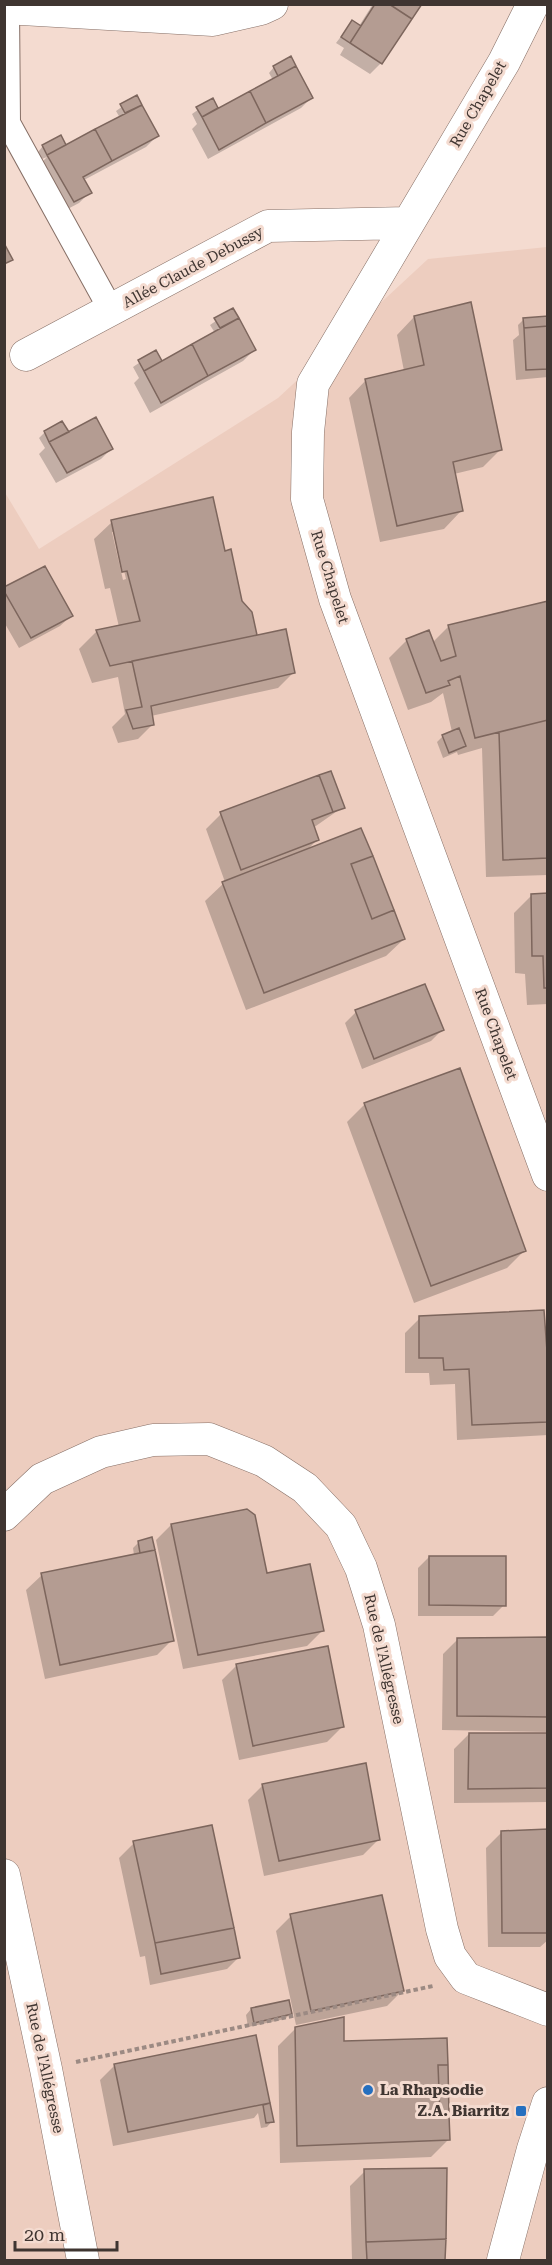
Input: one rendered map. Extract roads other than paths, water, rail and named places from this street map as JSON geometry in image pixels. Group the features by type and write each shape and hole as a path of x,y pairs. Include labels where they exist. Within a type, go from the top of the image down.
{"street":[{"path":"111,310 8,123 6,8 213,20 261,9 272,4"},
{"name":"Rue Chapelet","path":"533,4 504,62 314,384 308,432 307,499 335,599 548,1175"},
{"name":"Allée Claude Debussy","path":"26,356 268,226 408,223"},
{"name":"Rue de l'Allégresse","path":"4,1515 42,1479 101,1452 153,1440 209,1439 264,1461 305,1488 341,1526 361,1568 379,1625 442,1929 450,1956 466,1978 548,2010"},
{"name":"Rue de l'Allégresse","path":"4,1875 46,2069 83,2260"},
{"path":"503,2260 548,2103"}],"place":[{"name":"La Rhapsodie","path":"368,2090"},
{"name":"Z.A. Biarritz","path":"521,2111"}]}
